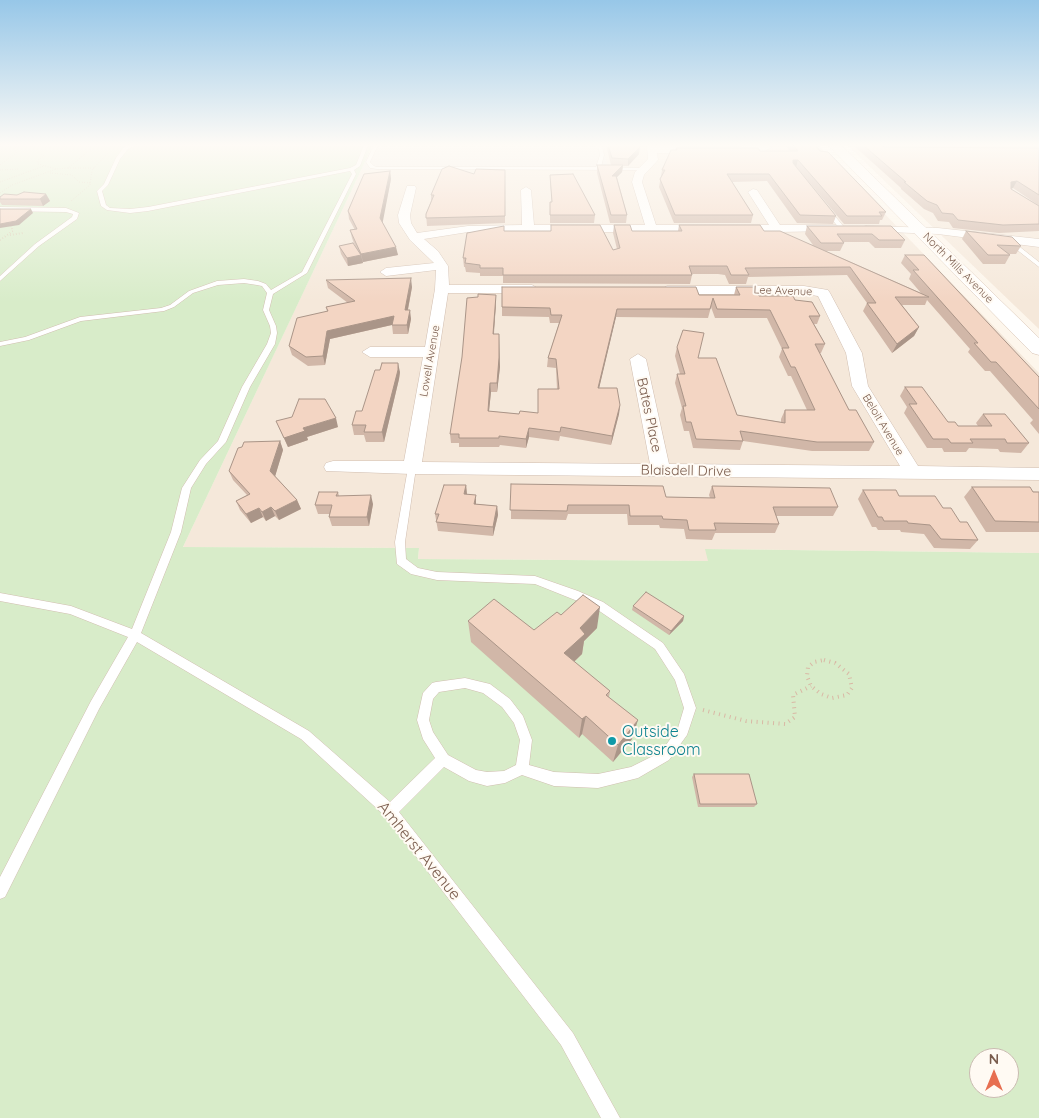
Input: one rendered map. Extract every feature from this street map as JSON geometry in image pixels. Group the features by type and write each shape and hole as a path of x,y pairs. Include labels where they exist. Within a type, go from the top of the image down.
{"main road":[{"name":"North Mills Avenue","path":"887,197 1039,349"}],"street":[{"path":"386,272 442,266 434,254 414,237 405,223 404,215 409,197"},
{"path":"526,197 528,228"},
{"path":"642,197 652,229"},
{"path":"756,197 777,229"},
{"path":"414,237 468,229 842,228 919,229 1039,243"},
{"name":"Lowell Avenue","path":"412,468 442,289 442,266"},
{"path":"442,289 550,290"},
{"name":"Lee Avenue","path":"658,290 804,290 823,293"},
{"name":"Beloit Avenue","path":"823,293 854,353 860,386 913,473"},
{"path":"370,352 431,352"},
{"name":"Bates Place","path":"638,359 661,471"},
{"name":"Blaisdell Drive","path":"333,468 1039,474"}],"lane":[{"path":"99,197 104,206 109,209 130,211 207,197"},
{"path":"0,892 95,705 135,634 176,532 188,488 204,462 222,442 246,387 271,344 274,326 266,310 270,293 304,273 342,197"},
{"path":"824,207 842,228"},
{"path":"0,209 66,210 76,213 75,218 37,245 0,279"},
{"path":"1006,239 1039,265"},
{"path":"0,344 27,339 80,319 162,310 172,306 191,292 216,283 244,281 258,283 264,285 270,293"},
{"name":"Lowell Avenue","path":"412,468 399,548 401,561 415,570 436,576 535,580 598,605 659,646 680,678 690,708"},
{"name":"Amherst Avenue","path":"0,597 71,610 135,634 305,736 390,811 568,1039 610,1118"},
{"path":"522,769 526,740 519,720 506,702 486,688 465,683 436,687 427,697 423,720 428,736 443,759 474,776 487,779 505,777 522,769 554,779 589,780 598,780 633,772 665,756 683,731 690,708"},
{"path":"390,811 443,759"}],"path":[{"path":"66,210 65,206 75,197"},
{"path":"7,223 14,228 9,235"},
{"path":"0,240 9,235 23,234"},
{"path":"824,660 840,666 849,674 852,684 847,696 838,698 826,696 811,686 807,676 808,668 814,662 824,660"},
{"path":"690,708 746,721 785,724 795,717 793,696 811,686"}],"shaded area":[{"path":"348,197 869,197 1039,373 1039,553 706,549 709,561 418,559 419,548 183,547"},
{"path":"901,197 1039,197 1039,329"}],"green space":[{"path":"0,197 348,197 183,547 419,548 418,559 708,561 705,549 1039,553 1039,1118 0,1118"}],"building":[{"path":"0,197 42,197 40,199 0,199"},
{"path":"354,197 384,197 380,218 396,247 361,254 350,230 357,229 348,211"},
{"path":"433,197 505,197 505,216 426,218"},
{"path":"552,197 585,197 595,215 550,215 550,202 552,202"},
{"path":"606,197 622,197 627,215 611,215"},
{"path":"668,197 742,197 753,215 675,215"},
{"path":"787,197 821,197 836,216 800,215"},
{"path":"831,197 872,197 886,212 879,212 882,216 847,216"},
{"path":"922,197 1024,197 1039,206 1039,224 1003,225 958,220 953,214 942,213 937,205"},
{"path":"0,209 31,209 16,221 0,224"},
{"path":"551,225 600,225 613,250 620,248 614,225 630,225 632,231 682,231 679,225 760,225 764,231 780,231 929,297 895,297 919,327 897,344 867,303 876,303 850,267 745,268 749,275 731,275 727,266 689,266 692,275 503,275 503,268 480,268 480,265 465,263 466,258 463,258 467,233 504,226 504,231 551,231"},
{"path":"807,226 891,226 905,240 879,240 872,234 837,234 844,243 821,243"},
{"path":"966,231 1012,237 1021,246 997,245 1010,255 988,255"},
{"path":"353,243 361,255 347,258 339,246"},
{"path":"905,255 924,255 1039,377 1039,409 996,362 991,362 974,343 978,343 913,270 919,270"},
{"path":"411,278 405,310 410,310 407,325 392,325 394,316 327,331 323,356 306,357 289,346 297,318 328,311 326,307 355,301 326,280"},
{"path":"502,287 696,287 699,295 740,295 736,287 754,287 759,296 793,296 795,300 812,302 820,316 809,316 825,344 815,344 849,410 856,410 874,442 817,442 740,431 743,441 696,439 691,422 686,422 683,406 686,406 677,374 685,374 677,347 683,330 704,333 698,358 716,358 737,415 785,423 785,410 815,410 795,367 791,367 782,348 789,348 770,310 717,309 713,298 710,309 617,309 598,388 617,388 620,405 612,436 561,427 560,432 529,428 526,439 499,436 499,438 459,438 459,434 450,434 462,357 467,298 478,297 478,294 496,295 493,334 499,334 499,358 497,383 490,383 488,411 519,414 520,411 538,413 538,389 559,389 556,359 548,358 562,315 551,315 550,308 502,307"},
{"path":"382,363 398,363 398,370 382,432 364,432 366,425 352,425 356,411 362,411 375,370 380,370"},
{"path":"905,387 922,387 948,422 955,422 958,426 992,426 983,414 1005,414 1029,443 1007,443 1005,439 970,439 973,443 951,443 948,439 933,439 909,404 917,404"},
{"path":"299,399 325,399 336,418 303,428 305,431 284,438 276,421 292,417"},
{"path":"280,441 270,471 297,500 275,511 271,507 262,512 259,508 246,514 236,501 250,494 229,471 238,448 242,447 244,442"},
{"path":"511,484 663,486 666,497 715,498 712,486 830,488 838,507 773,507 779,524 714,523 716,530 689,530 687,520 663,519 662,516 630,516 629,505 568,505 567,511 510,510"},
{"path":"444,485 466,485 464,494 476,495 474,504 497,506 493,527 436,522 439,514 435,514"},
{"path":"972,487 1030,487 1033,492 1039,492 1039,522 995,521"},
{"path":"863,490 896,490 899,496 935,496 943,508 951,508 960,522 967,522 978,540 941,539 930,525 908,523 907,521 884,521 882,517 878,517"},
{"path":"319,492 338,492 336,496 371,495 367,517 329,517 332,505 315,505"},
{"path":"646,592 684,616 671,631 633,606"},
{"path":"583,595 600,607 580,628 585,634 564,653 610,691 606,695 638,720 618,745 586,716 582,719 468,621 494,599 534,630 557,612 561,615"},
{"path":"694,774 749,774 757,804 700,804"}],"place":[{"name":"Outside Classroom","path":"612,741"}]}
